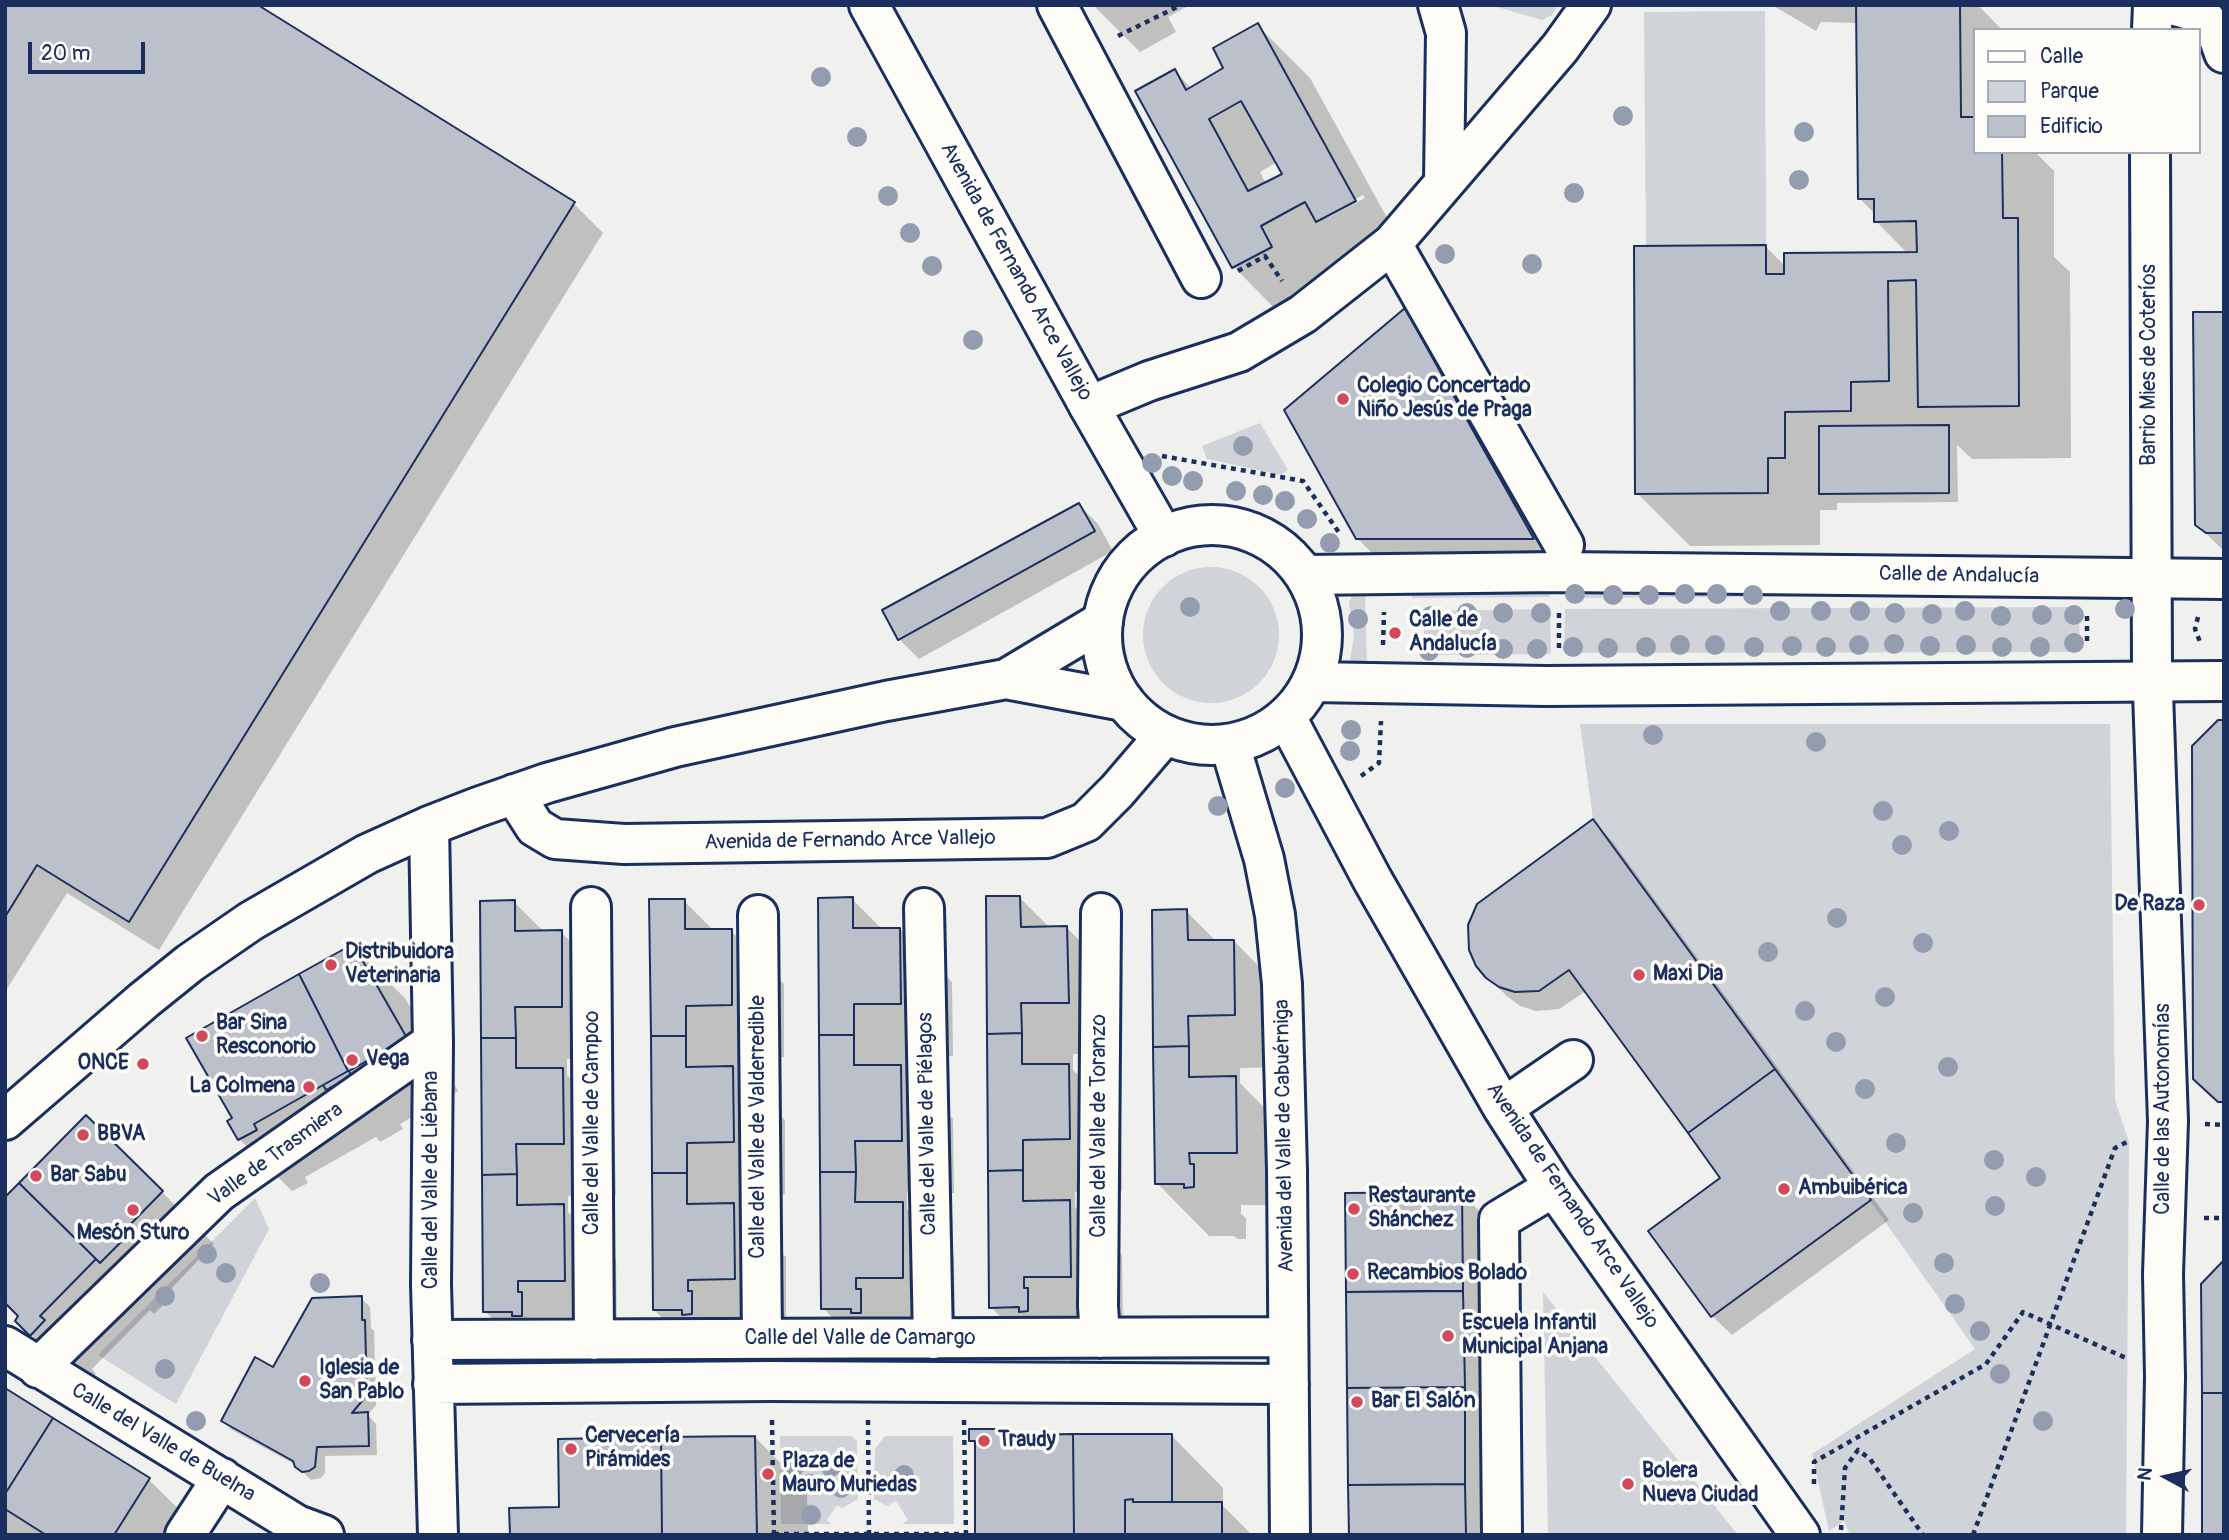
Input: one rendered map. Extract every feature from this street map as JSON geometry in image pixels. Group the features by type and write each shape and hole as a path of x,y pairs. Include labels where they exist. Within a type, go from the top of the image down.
{"street":[{"name":"Avenida de Fernando Arce Vallejo","path":"869,5 1164,537"},
{"path":"1057,5 1201,278"},
{"path":"1433,5 1439,6 1446,33 1444,181"},
{"path":"1089,406 1149,381 1239,352 1303,314 1392,244 1560,48 1591,5"},
{"path":"2152,28 2154,5"},
{"path":"2172,5 2200,13 2218,36 2224,53"},
{"path":"1446,83 1475,96 1512,103"},
{"name":"Barrio Mies de Coteríos","path":"2150,154 2162,578"},
{"path":"1392,244 1562,558"},
{"path":"1202,525 1242,529 1277,547 1305,575 1320,610 1322,628 1318,664 1301,701 1269,730 1230,745 1196,745 1165,735 1142,721 1113,684 1106,663 1103,621 1112,589 1134,558 1164,537 1202,525"},
{"name":"Calle de Andalucía","path":"1305,575 1562,558 2086,577 2224,579"},
{"path":"2162,578 2163,683"},
{"path":"5,1120 190,962 298,892 429,826 514,794 578,774 698,742 886,701 1006,679 1103,621"},
{"path":"1312,682 1559,686 2163,683 2215,666"},
{"path":"1006,679 1124,701"},
{"name":"Calle de las Autonomías","path":"2162,1535 2165,1377 2162,1274 2168,1121 2163,683"},
{"name":"Avenida de Fernando Arce Vallejo","path":"1286,717 1372,879 1503,1108 1554,1187 1800,1535"},
{"name":"Avenida de Fernando Arce Vallejo","path":"514,794 535,827 555,839 624,844 1047,838 1086,822 1117,791 1165,735"},
{"name":"Avenida del Valle de Cabuérniga","path":"1230,745 1264,859 1275,915 1282,984 1290,1535"},
{"name":"Calle del Valle de Liébana","path":"429,826 433,1042 432,1340 438,1535"},
{"name":"Calle del Valle de Campoo","path":"591,907 594,1340"},
{"name":"Calle del Valle de Piélagos","path":"924,908 933,1339"},
{"name":"Calle del Valle de Toranzo","path":"1100,1338 1101,913"},
{"name":"Calle del Valle de Valderredible","path":"758,915 762,1339"},
{"name":"Valle de Trasmiera","path":"38,1368 219,1192 433,1042"},
{"path":"1503,1108 1573,1059"},
{"path":"1502,1535 1499,1220 1554,1187"},
{"name":"Calle del Valle de Camargo","path":"432,1340 1288,1338"},
{"name":"Calle del Valle de Buelna","path":"5,1346 297,1525 324,1535"},
{"name":"Calle del Valle de Camargo","path":"433,1384 868,1381 1289,1384"},
{"path":"185,1535 222,1478"}],"path":[{"path":"1082,54 1181,5"},
{"path":"1559,686 1562,558"},
{"path":"2086,577 2087,682"},
{"path":"2199,613 2195,629 2197,638 2215,666"},
{"path":"1973,1535 2115,1148 2168,1121"},
{"path":"1814,1486 1814,1462 1986,1364 2023,1312 2165,1377"},
{"path":"771,1381 774,1534 966,1534 963,1382"},
{"path":"868,1381 869,1534"},
{"path":"1853,1439 1858,1450 1870,1458 1923,1535"},
{"path":"1841,1535 1845,1468 1858,1450"}],"green space":[{"path":"1490,5 1558,5 1552,15 1542,20"},
{"path":"1765,11 1766,245 1646,246 1644,12"},
{"path":"1260,423 1288,470 1281,475 1207,459 1202,446"},
{"path":"1211,567 1237,572 1259,587 1274,609 1279,635 1274,661 1259,683 1237,698 1211,703 1185,698 1163,683 1148,661 1143,635 1148,609 1163,587 1185,572"},
{"path":"1567,590 2079,595 1567,598"},
{"path":"1365,591 1367,673 1350,662 1354,635 1349,604 1352,595"},
{"path":"1412,591 1550,591 1549,597 1412,598"},
{"path":"2079,607 2080,652 1564,653 1565,609"},
{"path":"1550,609 1551,654 1424,655 1424,611"},
{"path":"1580,724 2110,724 2115,1100 2129,1142 2126,1535 1850,1535 1844,1521 1829,1531 1812,1454 1975,1349 1808,1113 1593,819"},
{"path":"255,1198 269,1229 176,1404 98,1355"},
{"path":"1543,1292 1738,1535 1548,1535"},
{"path":"780,1436 851,1436 857,1441 858,1499 842,1508 837,1505 827,1520 831,1524 781,1524"},
{"path":"885,1436 953,1436 954,1524 902,1524 908,1520 896,1501 887,1506 874,1499 875,1449"}],"building":[{"path":"5,5 258,5 575,202 129,922 37,865 5,917"},
{"path":"1856,5 1960,5 1961,117 1974,117 1974,154 2002,154 2003,218 2018,218 2019,406 1918,407 1916,280 1888,281 1889,381 1851,382 1851,411 1785,412 1785,458 1768,458 1768,493 1635,494 1634,246 1766,245 1766,274 1784,274 1784,253 1917,252 1916,221 1874,222 1874,199 1858,199"},
{"path":"1258,23 1356,201 1316,222 1305,202 1292,209 1261,226 1272,247 1232,268 1135,91 1175,69 1186,90 1223,68 1213,48","holes":["1241,101 1282,174 1248,191 1209,119"]},
{"path":"1405,308 1534,539 1356,539 1284,410"},
{"path":"2193,312 2224,312 2224,533 2206,533 2195,525"},
{"path":"1949,425 1949,493 1819,494 1819,426"},
{"path":"1079,503 1095,531 898,640 882,610"},
{"path":"2218,720 2224,720 2224,1102 2218,1102 2193,1079 2192,746"},
{"name":"Maxi Dia","path":"1593,819 1775,1069 1688,1133 1569,970 1539,991 1515,992 1499,987 1486,978 1476,966 1469,950 1468,925 1477,904"},
{"path":"986,896 1020,896 1021,927 1067,926 1069,1003 1021,1003 1022,1033 987,1034"},
{"path":"853,897 853,928 900,928 901,1004 854,1004 854,1035 819,1035 818,898"},
{"path":"649,899 685,899 685,929 732,929 732,1005 686,1006 686,1036 651,1036"},
{"path":"515,900 515,931 562,930 562,1007 515,1007 516,1038 481,1038 480,901"},
{"path":"1187,909 1188,940 1234,940 1235,1015 1188,1016 1189,1046 1153,1047 1152,910"},
{"path":"353,944 407,1038 349,1071 351,1076 326,1090 323,1085 348,1071 299,974"},
{"path":"299,974 348,1071 254,1124 257,1130 238,1140 227,1121 232,1118 186,1038"},
{"path":"1022,1033 1022,1064 1069,1064 1070,1139 1023,1140 1023,1170 988,1171 987,1034"},
{"path":"819,1035 854,1035 854,1065 901,1065 902,1141 855,1141 856,1172 820,1172"},
{"path":"651,1036 686,1036 686,1067 733,1066 734,1142 687,1143 687,1173 652,1173"},
{"path":"481,1038 516,1038 516,1068 563,1068 564,1144 516,1144 517,1174 482,1175"},
{"path":"1189,1046 1189,1077 1236,1076 1237,1153 1189,1153 1190,1164 1194,1164 1194,1187 1184,1188 1184,1184 1155,1184 1153,1047"},
{"name":"Ambuibérica","path":"1775,1069 1871,1200 1711,1317 1648,1231 1720,1178 1688,1133"},
{"path":"86,1115 163,1191 117,1238 121,1242 100,1263 19,1183"},
{"path":"1023,1170 1023,1201 1070,1200 1071,1277 1024,1277 1024,1288 1028,1288 1028,1311 1019,1312 1019,1307 989,1308 988,1171"},
{"path":"820,1172 856,1172 855,1202 903,1202 903,1278 856,1278 856,1289 861,1289 861,1313 851,1313 851,1309 821,1309"},
{"path":"652,1173 687,1173 687,1204 734,1203 735,1279 688,1280 688,1291 692,1291 692,1314 682,1315 682,1310 653,1310"},
{"path":"517,1174 517,1205 564,1204 565,1281 518,1281 518,1292 522,1292 522,1316 512,1316 512,1312 483,1312 482,1175"},
{"path":"19,1183 96,1259 40,1316 45,1320 30,1336 15,1321 18,1316 5,1303 5,1197"},
{"path":"1462,1192 1463,1291 1346,1292 1345,1193"},
{"path":"2224,1260 2224,1393 2202,1393 2201,1284"},
{"path":"1463,1291 1465,1387 1347,1388 1346,1292"},
{"name":"Iglesia de San Pablo","path":"362,1296 367,1395 352,1413 368,1412 369,1446 317,1447 315,1467 302,1472 295,1467 293,1461 221,1421 255,1357 273,1367 312,1298"},
{"path":"1465,1387 1465,1484 1348,1485 1347,1388"},
{"path":"5,1388 53,1418 5,1494"},
{"path":"2202,1393 2224,1393 2224,1535 2202,1535"},
{"path":"53,1418 150,1478 114,1535 46,1535 5,1509 5,1494"},
{"path":"969,1429 1003,1429 1003,1435 1073,1434 1074,1535 975,1535 975,1441 969,1441"},
{"path":"1073,1434 1172,1434 1172,1502 1125,1500 1125,1535 1074,1535"},
{"path":"755,1436 757,1535 662,1535 661,1437"},
{"path":"661,1437 662,1535 510,1535 509,1508 559,1507 558,1439"},
{"path":"1465,1484 1466,1535 1349,1535 1348,1485"},
{"path":"1133,1499 1133,1502 1222,1502 1222,1535 1125,1535 1125,1500"}],"place":[{"name":"Colegio Concertado Niño Jesús de Praga","path":"1343,399"},
{"name":"Calle de Andalucía","path":"1395,633"},
{"name":"De Raza","path":"2199,905"},
{"name":"Distribuidora Veterinaria","path":"331,965"},
{"name":"Maxi Dia","path":"1639,975"},
{"name":"Bar Sina Resconorio","path":"202,1036"},
{"name":"Vega","path":"352,1060"},
{"name":"ONCE","path":"143,1064"},
{"name":"La Colmena","path":"309,1087"},
{"name":"BBVA","path":"83,1135"},
{"name":"Bar Sabu","path":"36,1176"},
{"name":"Ambuibérica","path":"1784,1189"},
{"name":"Restaurante Shánchez","path":"1354,1209"},
{"name":"Mesón Sturo","path":"133,1210"},
{"name":"Recambios Bolado","path":"1353,1274"},
{"name":"Escuela Infantil Municipal Anjana","path":"1448,1336"},
{"name":"Iglesia de San Pablo","path":"305,1381"},
{"name":"Bar El Salón","path":"1357,1402"},
{"name":"Traudy","path":"984,1441"},
{"name":"Cervecería Pirámides","path":"571,1449"},
{"name":"Plaza de Mauro Muriedas","path":"768,1474"},
{"name":"Bolera Nueva Ciudad","path":"1628,1484"}]}
